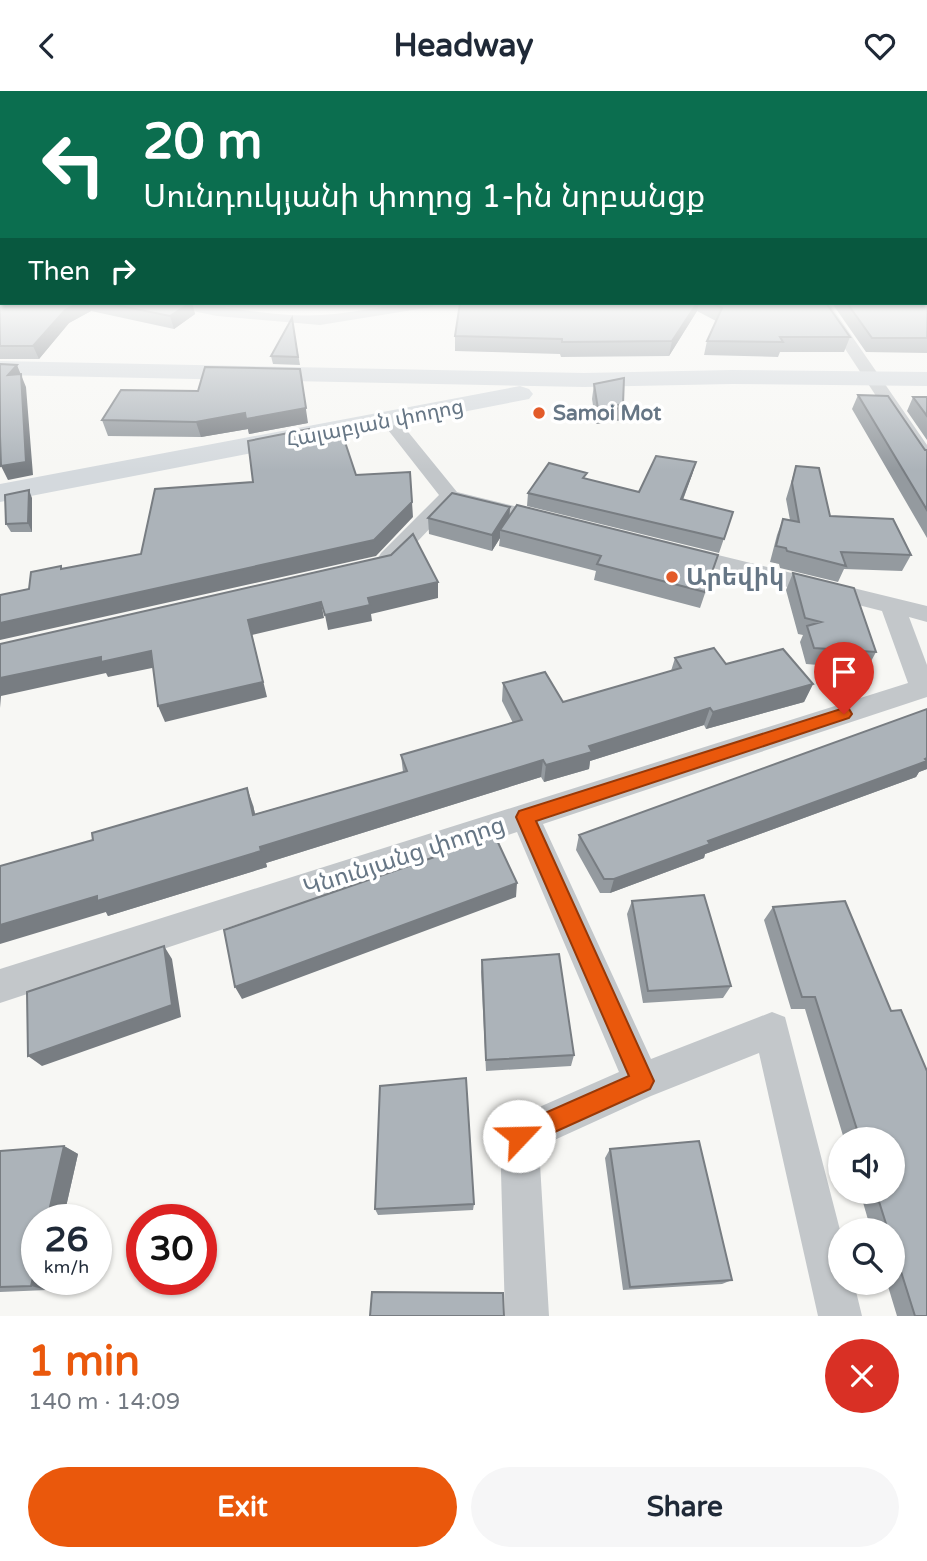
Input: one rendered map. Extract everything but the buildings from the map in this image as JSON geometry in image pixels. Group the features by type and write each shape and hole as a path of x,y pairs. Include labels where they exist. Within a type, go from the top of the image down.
{"main road":[{"path":"0,369 584,380 732,377 927,379"},
{"path":"377,375 390,421"},
{"name":"Հալաբյան փողոց","path":"0,493 390,421 584,380"}],"street":[{"path":"858,355 927,459"},
{"path":"390,421 450,496 571,526"},
{"path":"371,566 384,563 450,496"},
{"path":"664,549 927,614"},
{"path":"892,605 925,687"},
{"name":"Կնունյանց փողոց","path":"0,986 925,687"},
{"path":"525,817 642,1081"},
{"path":"527,1316 519,1136 642,1081 772,1030 840,1316"}],"place":[{"name":"Samoi Mot","path":"539,413"},
{"name":"Արեվիկ","path":"672,577"}],"route":[{"path":"519,1136 642,1081 525,817 844,714"}]}
